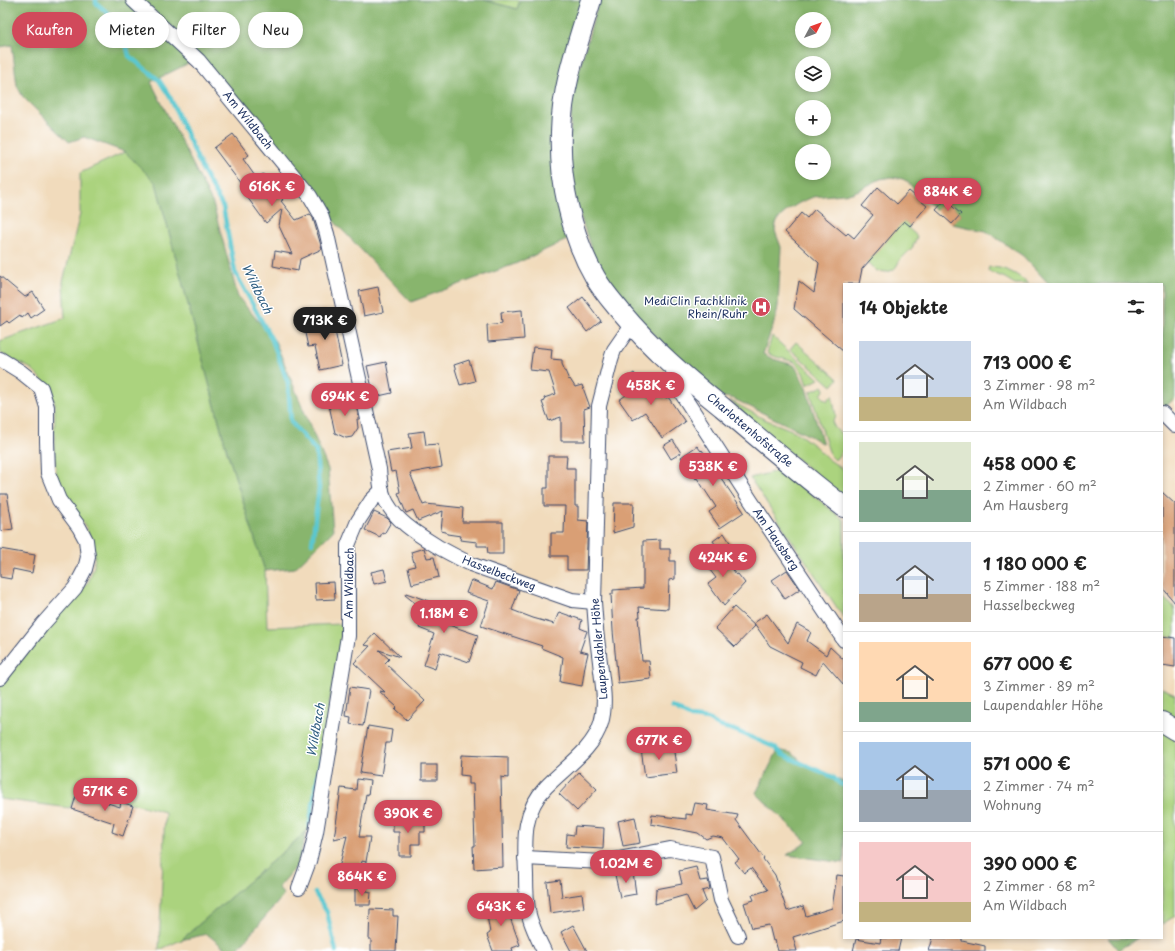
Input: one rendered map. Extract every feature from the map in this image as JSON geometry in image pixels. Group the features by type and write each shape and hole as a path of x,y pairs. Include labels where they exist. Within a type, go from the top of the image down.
{"main road":[{"name":"Charlottenhofstraße","path":"591,0 577,45 566,89 561,131 564,182 577,239 586,260 595,278 606,293 655,349 787,462 843,506"},
{"path":"1163,723 1175,730"}],"street":[{"name":"Am Wildbach","path":"133,0 199,61 310,196 321,215 327,234 379,469 382,490 371,501 358,521 348,545 348,636 316,832 309,861 299,888"},
{"name":"Laupendahler Höhe","path":"544,951 534,931 528,912 524,842 525,833 532,807 545,788 587,748 601,724 604,703 594,602 599,406 614,350 632,324"},
{"path":"0,359 21,372 41,388 48,407 48,474 59,500 79,527 86,540 88,557 75,588 42,625 0,678"},
{"name":"Am Hausberg","path":"684,375 681,384 682,394 751,501 843,639"},
{"path":"1163,414 1175,426"},
{"name":"Hasselbeckweg","path":"382,490 387,503 405,524 415,532 461,560 572,600 594,602"},
{"path":"525,858 603,862 670,849 712,857 721,900 738,936"}],"green space":[{"path":"0,0 484,0 517,9 520,0 585,0 561,90 571,238 515,264 411,302 328,215 201,57 151,82 213,204 238,297 275,341 328,469 333,531 295,568 265,571 227,451 156,183 125,152 84,137 69,142 23,97 17,86 12,48 87,48 87,12 12,12 12,45 0,47"},
{"path":"484,0 520,0 517,9"},
{"path":"599,0 1171,0 1175,2 1175,398 1165,407 1163,404 1163,283 1048,283 1023,256 986,231 952,224 961,214 945,200 936,210 908,182 903,179 891,177 880,179 852,193 813,197 788,210 780,217 776,224 775,231 781,247 778,306 776,317 763,354 773,359 794,365 806,388 823,444 808,435 732,398 722,397 662,344 613,288 593,255 574,196 569,157 572,95"},
{"path":"125,152 156,183 227,451 265,571 267,627 343,624 307,831 181,940 159,950 165,812 78,789 70,808 0,799 0,687 46,627 89,581 94,566 95,552 86,527 67,504 57,479 54,451 55,403 46,384 30,368 0,353 0,341 65,318 63,282 80,214 80,173"},
{"path":"897,215 910,226 908,228 917,236 915,242 912,248 900,260 893,270 887,272 877,271 868,262"},
{"path":"989,267 1010,271 1027,283 1013,283 988,271"},
{"path":"772,336 819,379 807,385 803,373 795,362 767,353"},
{"path":"796,342 838,379 832,386 790,349"},
{"path":"823,386 825,389 821,395 827,401 832,395 836,416 832,422 835,428 843,436 843,450 835,460 830,455 810,392"},
{"path":"729,400 764,419 794,431 843,469 843,496 764,432"},
{"path":"781,470 843,519 843,617 750,478"},
{"path":"1163,598 1173,606 1175,610 1175,638 1163,636"},
{"path":"1163,688 1175,694 1175,720 1163,714"},
{"path":"1163,731 1175,737 1175,916 1163,923"},
{"path":"778,750 792,753 807,767 843,782 843,863 787,855 807,842 756,793"},
{"path":"307,831 297,866 278,888 284,895 236,951 228,951 207,934 181,940"},
{"path":"1109,939 1136,939 1118,950"}],"building":[{"path":"233,134 249,155 243,159 257,179 263,174 296,220 310,214 313,218 322,249 300,259 298,271 273,266 275,251 292,254 279,226 282,209 266,223 242,190 244,188 214,148"},
{"path":"878,187 897,204 909,191 927,206 910,226 904,221 862,269 859,283 843,283 843,351 794,309 799,281 814,293 819,263 785,232 801,213 807,218 815,209 846,235 848,233 854,238 873,215 862,206"},
{"path":"945,200 961,214 952,224 936,210"},
{"path":"0,276 25,297 33,292 44,309 31,318 28,313 22,318 20,315 9,323 7,321 0,326"},
{"path":"378,287 383,312 364,316 359,291"},
{"path":"583,297 601,321 587,332 569,308"},
{"path":"325,310 327,317 332,316 342,365 320,370 315,346 308,347 305,333 316,331 313,313"},
{"path":"522,310 524,339 488,342 487,325 502,323 501,312"},
{"path":"533,347 552,349 551,359 562,360 562,364 569,380 570,379 575,387 582,385 590,407 584,409 585,441 561,441 561,417 549,421 542,402 545,401 544,398 556,394 549,372 530,370"},
{"path":"469,360 475,381 460,385 454,365"},
{"path":"386,362 392,393 374,397 367,366"},
{"path":"634,373 647,391 657,384 685,422 662,438 645,412 633,420 619,400 629,393 621,382"},
{"path":"354,396 359,419 357,419 358,428 352,437 346,438 335,433 329,405 336,403 336,400"},
{"path":"424,431 426,445 438,444 442,467 410,473 423,505 426,504 463,508 462,522 503,522 503,554 488,554 487,546 477,546 477,542 460,540 461,536 447,534 446,532 441,531 443,511 418,521 413,510 406,513 398,493 400,492 396,471 391,472 387,452 412,448 409,433"},
{"path":"673,440 681,453 671,459 663,446"},
{"path":"697,446 701,451 702,450 744,512 720,528 709,512 716,507 681,457"},
{"path":"548,456 567,456 566,468 575,468 575,506 578,506 578,520 588,521 586,570 567,570 567,556 551,556 551,533 564,533 565,506 544,506 544,488 548,488"},
{"path":"1163,493 1175,504 1175,603 1163,588"},
{"path":"0,494 7,494 13,529 0,531"},
{"path":"614,503 634,503 633,527 613,533"},
{"path":"374,512 387,518 391,522 384,534 382,533 380,537 365,530"},
{"path":"724,533 731,544 720,551 713,541"},
{"path":"660,540 660,549 670,549 670,561 675,561 675,579 669,580 668,609 639,607 640,617 638,617 642,661 649,661 651,679 618,683 611,594 613,594 613,590 643,588 643,541"},
{"path":"424,548 427,558 434,557 439,577 412,584 408,568 415,566 411,552"},
{"path":"0,549 35,555 32,573 13,569 11,579 0,577"},
{"path":"717,550 736,575 738,574 745,583 724,606 708,584 716,578 703,561"},
{"path":"384,569 387,581 374,584 371,572"},
{"path":"787,570 800,589 785,599 772,580"},
{"path":"471,580 493,589 496,582 519,590 512,610 533,618 554,624 559,612 582,620 580,628 587,631 580,651 588,653 582,686 560,682 563,657 541,648 542,646 481,626 489,601 466,593"},
{"path":"334,582 335,599 316,600 315,583"},
{"path":"406,593 448,608 443,623 478,635 469,662 440,652 435,669 424,665 434,634 419,628 425,611 405,595"},
{"path":"734,607 755,626 735,647 715,628"},
{"path":"767,614 788,643 797,624 811,632 807,641 826,655 830,647 843,659 843,684 823,661 816,675 800,667 802,662 770,646 754,623"},
{"path":"375,633 400,657 379,650 389,659 385,663 425,701 407,720 395,709 397,707 379,691 385,692 354,663 370,646 364,645"},
{"path":"1163,636 1175,638 1175,667 1163,665"},
{"path":"350,687 369,690 363,726 350,724 351,717 346,716"},
{"path":"368,726 392,730 390,743 386,743 381,776 360,773"},
{"path":"673,745 677,773 645,777 641,749"},
{"path":"461,755 508,757 508,778 501,777 503,867 474,869 473,846 475,846 473,784 469,784 469,776 460,775"},
{"path":"422,765 437,765 437,780 422,780"},
{"path":"579,772 597,789 577,811 559,794"},
{"path":"357,779 370,781 368,795 366,794 359,837 370,837 366,862 362,861 358,881 337,876 347,836 334,839 341,788 356,790"},
{"path":"77,793 120,807 121,802 133,806 123,836 112,832 114,823 72,809"},
{"path":"695,803 708,805 707,810 738,815 736,820 775,875 787,911 803,906 806,916 832,908 837,875 843,876 843,921 793,937 797,951 778,951 775,940 773,941 769,925 752,928 744,903 754,900 752,895 768,890 751,868 744,873 735,862 739,859 723,838 713,836 706,839 698,833 651,824 652,815 686,819 686,814 692,815"},
{"path":"635,817 640,843 623,846 618,821"},
{"path":"393,819 425,820 425,832 420,832 420,844 411,844 411,856 399,856 399,832 393,832"},
{"path":"575,826 604,828 603,849 566,847 567,834 574,835"},
{"path":"696,867 700,881 708,880 710,889 702,891 706,901 694,911 686,895 655,904 656,889 682,884 679,871"},
{"path":"633,872 636,894 620,897 615,875"},
{"path":"560,880 562,897 582,894 584,908 550,913 547,882"},
{"path":"355,888 371,892 370,905 355,905"},
{"path":"508,900 511,920 520,945 512,948 513,951 493,951 487,935 490,933 485,904"},
{"path":"370,909 393,910 393,916 398,916 396,951 371,951 371,939 369,939"},
{"path":"573,925 587,951 571,951 561,932"},
{"path":"856,939 880,943 881,939 901,939 898,951 853,951"},
{"path":"933,939 962,939 962,941 985,946 985,951 929,951"}],"waterway":[{"name":"Wildbach","path":"96,0 96,3 121,24 129,56 159,80 170,97 203,171 223,207 235,272 272,340 288,383 291,422 316,451 319,488 312,543"},
{"path":"672,707 691,717 708,719 719,726 734,730 774,747 783,755 833,777 840,784 843,785"},
{"name":"Wildbach","path":"309,828 321,759"},
{"name":"Wildbach","path":"315,893 327,912 336,951"}],"place":[{"name":"MediClin Fachklinik Rhein/Ruhr","path":"761,307"}]}
